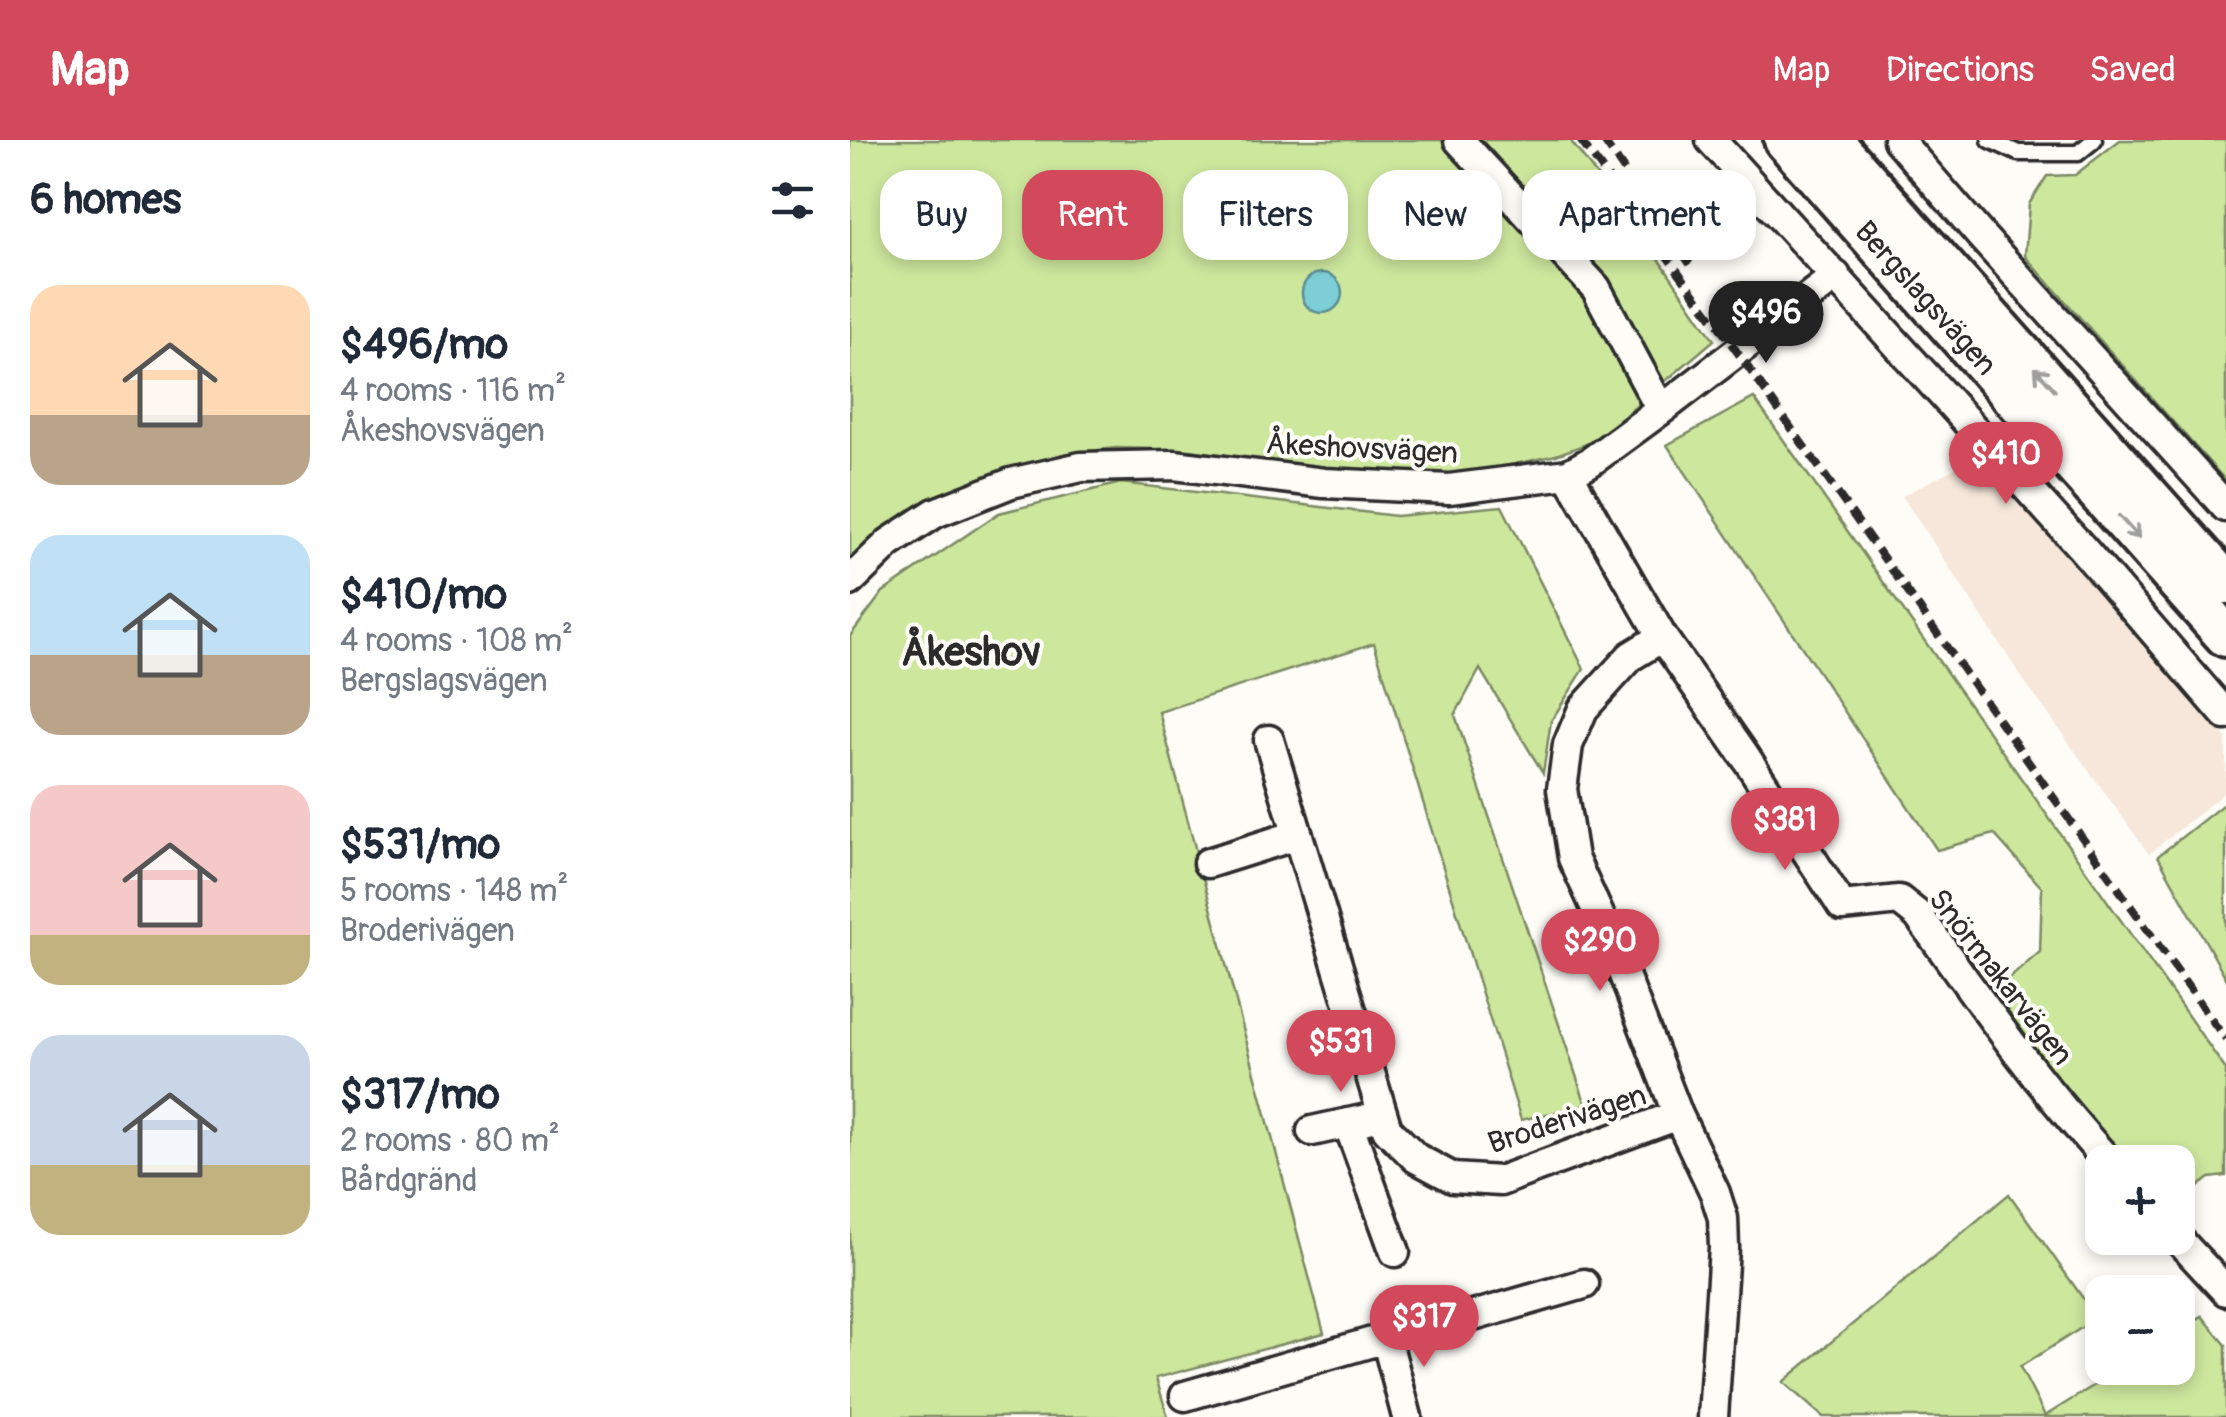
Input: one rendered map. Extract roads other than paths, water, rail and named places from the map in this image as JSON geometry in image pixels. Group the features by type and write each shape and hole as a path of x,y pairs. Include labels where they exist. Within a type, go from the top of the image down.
{"main road":[{"name":"Bergslagsvägen","path":"1785,140 2226,636"},
{"name":"Bergslagsvägen","path":"1832,140 2226,583"}],"street":[{"path":"1458,140 1596,288 1661,410"},
{"name":"Bergslagsvägen","path":"1711,140 2082,548 2226,715"},
{"path":"1898,140 2226,507"},
{"name":"Åkeshovsvägen","path":"850,581 889,543 935,514 1011,483 1082,466 1174,465 1324,483 1449,489 1568,474 1661,410 1836,276"},
{"name":"Snörmakarvägen","path":"1568,474 1662,637 1842,906 1899,900 1918,914 2023,1061 2093,1145"},
{"path":"1662,637 1631,656 1583,709 1568,745 1562,789 1574,858 1723,1218 1713,1417"},
{"name":"Broderivägen","path":"1269,740 1387,1129 1416,1158 1453,1178 1500,1180 1678,1116"},
{"path":"1208,862 1297,835"},
{"path":"1312,1132 1383,1116"},
{"path":"1348,1123 1394,1252"},
{"path":"2193,1255 2226,1290"},
{"path":"1428,1329 1584,1284"},
{"path":"1185,1396 1386,1338 1408,1417"}],"lane":[{"path":"1990,140 2078,154 2094,140"}],"water":[{"path":"1322,273 1336,279 1342,293 1336,307 1322,313 1308,307 1302,293 1308,279"}],"railway":[{"path":"1580,140 1718,325 2226,1040"},
{"path":"1603,140 1690,264"}],"district":[{"name":"Åkeshov","path":"971,651"}]}
